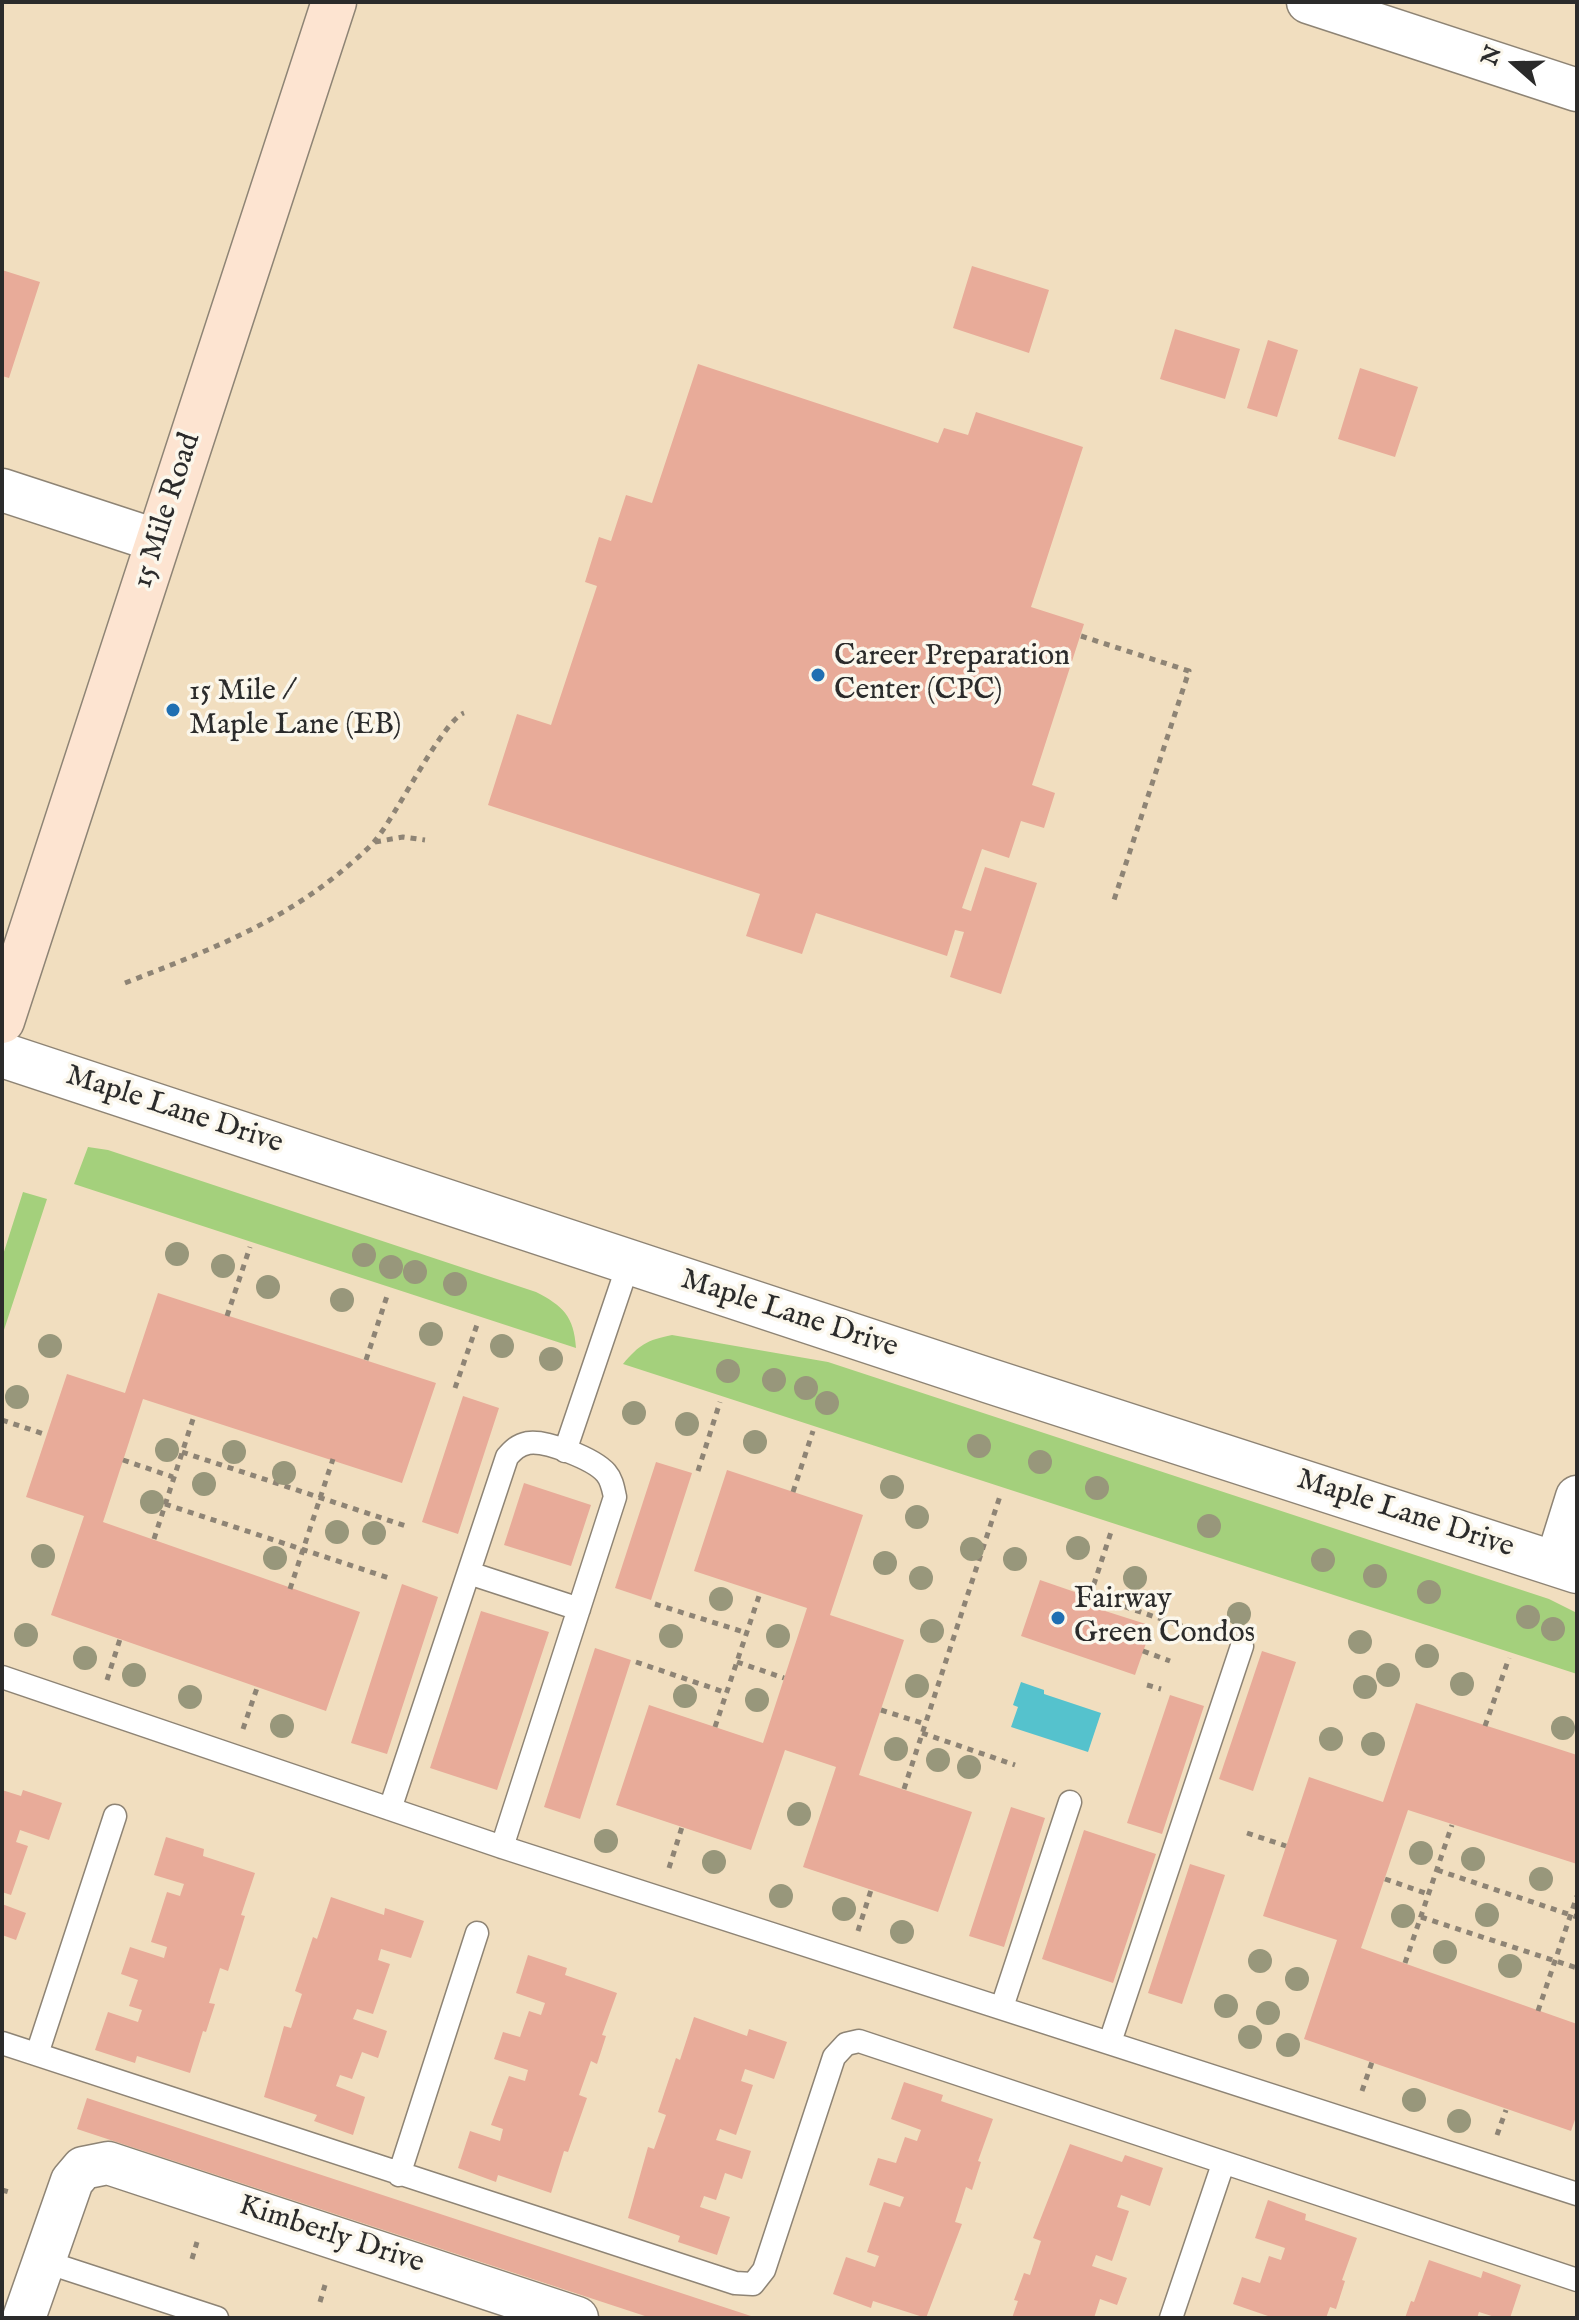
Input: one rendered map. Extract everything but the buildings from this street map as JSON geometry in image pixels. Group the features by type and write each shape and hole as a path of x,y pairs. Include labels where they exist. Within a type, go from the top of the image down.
{"main road":[{"name":"15 Mile Road","path":"2,1021 334,2"}],"street":[{"path":"1308,2 1382,14 1577,90"},
{"path":"2,490 158,541"},
{"name":"Maple Lane Drive","path":"2,1055 1566,1567"},
{"path":"1566,1567 1577,1497"},
{"name":"Kimberly Drive","path":"43,2261 72,2181 83,2168 108,2163 577,2318"},
{"path":"24,2318 43,2261"}],"lane":[{"path":"565,1451 629,1262"},
{"path":"390,1809 507,1457 524,1443 565,1451 585,1458 606,1473 613,1484 615,1497 502,1847"},
{"path":"469,1573 579,1609"},
{"path":"1110,2042 1242,1646"},
{"path":"2,1677 502,1847 1577,2194"},
{"path":"1002,2007 1070,1802"},
{"path":"37,2054 115,1816"},
{"path":"399,2175 477,1933"},
{"path":"2,2043 735,2283 753,2284 764,2270 834,2057 846,2044 859,2041 1577,2280"},
{"path":"1171,2318 1223,2164"},
{"path":"43,2261 217,2318"}],"path":[{"path":"1081,636 1189,671 1114,900"},
{"path":"125,983 233,940 271,921 311,895 374,843 444,732 454,718 464,713"},
{"path":"374,843 403,837 425,840"},
{"path":"227,1316 250,1247"},
{"path":"366,1360 388,1293"},
{"path":"455,1388 478,1322"},
{"path":"698,1471 720,1402"},
{"path":"154,1539 194,1416"},
{"path":"2,1420 47,1435"},
{"path":"793,1492 813,1431"},
{"path":"182,1452 409,1527"},
{"path":"290,1589 333,1459"},
{"path":"123,1460 173,1477"},
{"path":"904,1789 1001,1493"},
{"path":"165,1504 392,1579"},
{"path":"1112,1529 1090,1596 1182,1626"},
{"path":"715,1727 760,1593"},
{"path":"655,1604 747,1633"},
{"path":"104,1689 120,1639"},
{"path":"1143,1651 1170,1661"},
{"path":"1485,1726 1509,1658"},
{"path":"636,1662 727,1693"},
{"path":"737,1662 784,1678"},
{"path":"1147,1685 1161,1689"},
{"path":"241,1735 257,1688"},
{"path":"881,1710 926,1725"},
{"path":"922,1733 1015,1765"},
{"path":"1405,1963 1452,1825"},
{"path":"667,1874 682,1827"},
{"path":"1247,1833 1286,1846"},
{"path":"1437,1870 1574,1916"},
{"path":"1385,1879 1428,1894"},
{"path":"856,1935 871,1890"},
{"path":"1538,2011 1574,1916 1577,1896"},
{"path":"1421,1917 1577,1968"},
{"path":"1359,2099 1372,2062"},
{"path":"1494,2146 1506,2110"},
{"path":"2,2190 12,2193"},
{"path":"192,2259 197,2242"},
{"path":"320,2302 325,2285"}],"green space":[{"path":"88,1147 108,1150 536,1292 560,1307 570,1320 576,1348 74,1184"},
{"path":"23,1192 47,1199 2,1336 2,1258"},
{"path":"672,1335 828,1362 1549,1599 1577,1613 1577,1674 623,1364 644,1344"}],"water":[{"path":"1021,1682 1044,1690 1044,1694 1101,1713 1088,1752 1011,1727 1018,1707 1013,1705"}],"place":[{"name":"Career Preparation Center (CPC)","path":"818,675"},
{"name":"15 Mile / Maple Lane (EB)","path":"173,710"},
{"name":"Fairway Green Condos","path":"1058,1618"}]}
